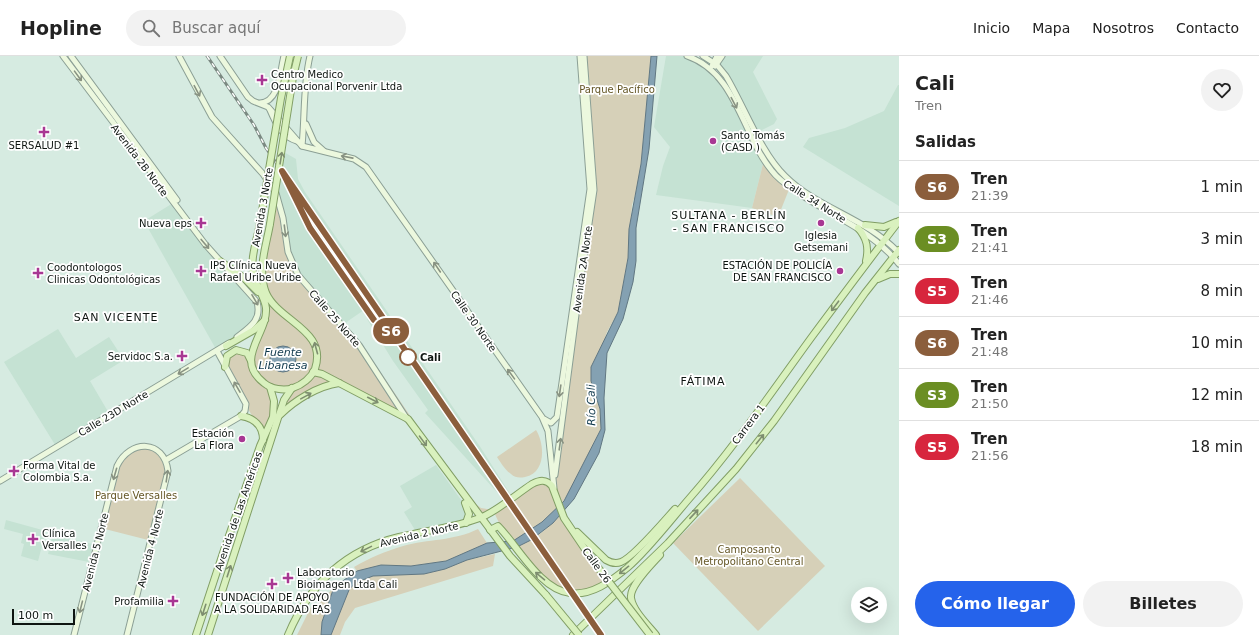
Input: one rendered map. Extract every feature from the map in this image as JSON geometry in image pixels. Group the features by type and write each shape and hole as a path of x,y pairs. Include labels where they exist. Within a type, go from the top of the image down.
{"main road":[{"name":"Avenida 2B Norte","path":"63,56 185,218 220,261 252,294 257,302 259,314 253,324 226,346"},
{"name":"Avenida 2B Norte","path":"71,56 178,200"},
{"name":"Calle 25 Norte","path":"180,56 212,117 263,174 272,187 280,204 288,252 298,275 359,345 408,419 480,518 510,556 546,595 579,635"},
{"path":"220,56 248,97 268,107 302,146 328,154"},
{"path":"257,102 265,102 274,96 284,56"},
{"name":"Avenida 3 Norte","path":"266,319 266,307 254,276 252,265 282,91 290,56"},
{"name":"Avenida 3 Norte","path":"298,56 293,77 270,224 262,265 263,284 267,295 280,312 291,322 306,332 313,340 318,355 313,372"},
{"path":"302,146 305,121 306,73 310,56"},
{"name":"Avenida 2A Norte","path":"542,417 548,422 553,422 557,417 590,189 580,56"},
{"name":"Avenida 2A Norte","path":"554,485 580,284 594,190 584,56"},
{"name":"Calle 34 Norte","path":"687,56 711,70 723,82 759,145 778,169 792,183 821,202 865,224 899,251"},
{"name":"Calle 34 Norte","path":"703,56 715,64 726,76 739,97 772,172 781,181 819,206 858,228 881,245 899,264"},
{"path":"715,64 718,56"},
{"path":"711,70 722,56"},
{"path":"305,121 314,142 328,154"},
{"name":"Calle 30 Norte","path":"328,154 354,159 364,165 542,417 548,431 554,485"},
{"path":"865,224 884,227 899,220"},
{"name":"Carrera 1","path":"490,530 495,526 500,528 534,571 562,591 569,593 596,589 628,567 706,478 899,220"},
{"path":"858,228 863,233 868,246 867,261 863,268"},
{"name":"Carrera 1","path":"573,635 668,543 736,469 774,421 876,279 899,251"},
{"path":"220,261 244,278 262,297"},
{"path":"876,279 885,275 899,274"},
{"path":"226,346 254,330 266,319"},
{"path":"251,360 254,343 266,319"},
{"name":"Calle 23D Norte","path":"0,481 226,346"},
{"path":"166,460 240,416 247,407 217,351"},
{"path":"226,367 226,358 234,351 245,352 251,360 257,376 270,387 292,388 305,382 313,372"},
{"name":"Calle 25 Norte","path":"313,372 322,374 408,419"},
{"path":"278,418 288,407 304,397 327,385 339,383"},
{"name":"Avenida de Las Américas","path":"196,635 223,553 274,412 274,402 270,387"},
{"name":"Avenida de Las Américas","path":"208,635 284,400 292,388"},
{"path":"240,416 252,419 256,423 262,432 263,440"},
{"name":"Avenida 5 Norte","path":"74,635 114,476 121,458 130,450 141,446 153,448 166,460"},
{"name":"Avenida 4 Norte","path":"127,635 167,477 166,460"},
{"path":"570,527 583,536 606,560 610,562 621,562 634,553 706,478"},
{"name":"Avenida 2 Norte","path":"288,635 297,614 308,597 322,580 342,562 358,553 388,540 443,529 480,518 536,482 548,482 554,485"},
{"name":"Calle 26","path":"554,485 564,518 593,561 650,635"},
{"path":"461,492 469,512 466,522"},
{"path":"656,635 633,605 631,594 634,586 662,554 668,543"}],"shaded area":[{"name":"Santo Tomás (CASD )","path":"666,56 687,56 710,68 709,73 723,82 764,160 752,208 656,195 663,166 670,147 654,127"},
{"path":"722,56 763,56 753,72 777,119 774,124 756,133 739,97 717,65"},
{"path":"898,85 899,206 803,147 809,138 845,128 884,111"},
{"path":"282,151 296,159 298,179 305,192 481,448 512,497 505,501 425,413 428,410 393,361 367,319 369,317 364,310 348,321 343,327 304,282 292,263 276,193"},
{"name":"IPS Clínica Nueva Rafael Uribe Uribe","path":"173,203 259,308 253,324 217,351 144,221"},
{"path":"58,329 76,358 109,337 124,360 90,381 110,415 57,448 4,362"},
{"path":"436,465 464,504 466,515 463,521 415,530 404,512 412,507 400,486"},
{"name":"Clínica Versalles","path":"6,520 46,531 38,561 21,556 24,544 21,543 23,534 4,529"},
{"name":"Clínica Versalles","path":"53,534 93,544 89,562 48,554"}],"green space":[{"name":"Parque Pacífico","path":"584,56 651,56 641,164 638,185 632,205 628,258 618,312 607,332 591,381 600,409 601,429 574,484 560,506 542,522 513,541 500,525 493,510 542,481 553,488 594,190"},
{"path":"764,160 790,187 778,217 752,208"},
{"path":"276,193 286,242 298,275 343,327 384,381 377,367 415,423 477,505 481,508 493,510 480,518 408,419 339,383 304,397 278,418 291,389 270,387 274,408 263,440 262,433 225,363 232,352 248,355 266,319 269,301 261,274"},
{"path":"536,430 542,450 540,464 537,470 532,474 523,477 514,476 505,468 497,457"},
{"name":"Parque Versalles","path":"141,446 158,451 167,467 152,541 101,528 121,458"},
{"name":"Camposanto Metropolitano Central","path":"740,478 825,566 758,631 673,543"},
{"path":"562,513 608,581 604,585 569,593 545,579 517,547 530,541 541,533"},
{"path":"478,529 487,543 446,561 411,566 381,565 357,571 354,567 378,555 403,546 460,536"},
{"path":"495,554 493,566 355,608 345,622 340,635 331,635 349,590 355,583 373,576 424,574 445,569 467,560"},
{"path":"334,587 322,622 321,635 297,635 312,605 317,606"}],"water":[{"path":"651,56 657,56 649,149 636,228 636,261 633,282 623,319 607,353 604,398 605,430 599,453 574,499 553,523 531,540 517,547 467,560 445,569 424,574 373,576 355,583 349,590 331,635 321,635 322,622 334,587 357,571 381,565 411,566 446,561 487,543 513,541 542,522 564,501 601,429 600,409 591,381 591,367 618,312 628,258 629,229 641,164"},
{"name":"Fuente Libanesa","path":"283,346 292,350 296,359 292,368 283,372 274,368 270,359 274,350"}],"railway":[{"path":"207,56 254,125 266,148 349,270 601,635"},
{"path":"295,200 310,228 374,320"}],"train":[{"name":"S6","path":"374,320 310,228 282,171 601,635"}],"place":[{"name":"Centro Medico Ocupacional Porvenir Ltda","path":"262,80"},
{"name":"SERSALUD #1","path":"44,132"},
{"name":"Santo Tomás (CASD )","path":"713,141"},
{"name":"Nueva eps","path":"201,223"},
{"name":"Iglesia Getsemani","path":"821,223"},
{"name":"IPS Clínica Nueva Rafael Uribe Uribe","path":"201,271"},
{"name":"ESTACIÓN DE POLICÍA DE SAN FRANCISCO","path":"840,271"},
{"name":"Coodontologos Clinicas Odontológicas","path":"38,273"},
{"name":"Servidoc S.a.","path":"182,356"},
{"name":"Cali","path":"408,357"},
{"name":"Estación La Flora","path":"242,439"},
{"name":"Forma Vital de Colombia S.a.","path":"14,471"},
{"name":"Clínica Versalles","path":"33,539"},
{"name":"Laboratorio Bioimagen Ltda Cali","path":"288,578"},
{"name":"FUNDACIÓN DE APOYO A LA SOLIDARIDAD FAS","path":"272,584"},
{"name":"Profamilia","path":"173,601"}],"district":[{"name":"SULTANA - BERLÍN - SAN FRANCISCO","path":"729,221"},
{"name":"SAN VICENTE","path":"116,317"},
{"name":"FÁTIMA","path":"703,381"}],"water label":[{"name":"Río Cali","path":"591,405"}]}
